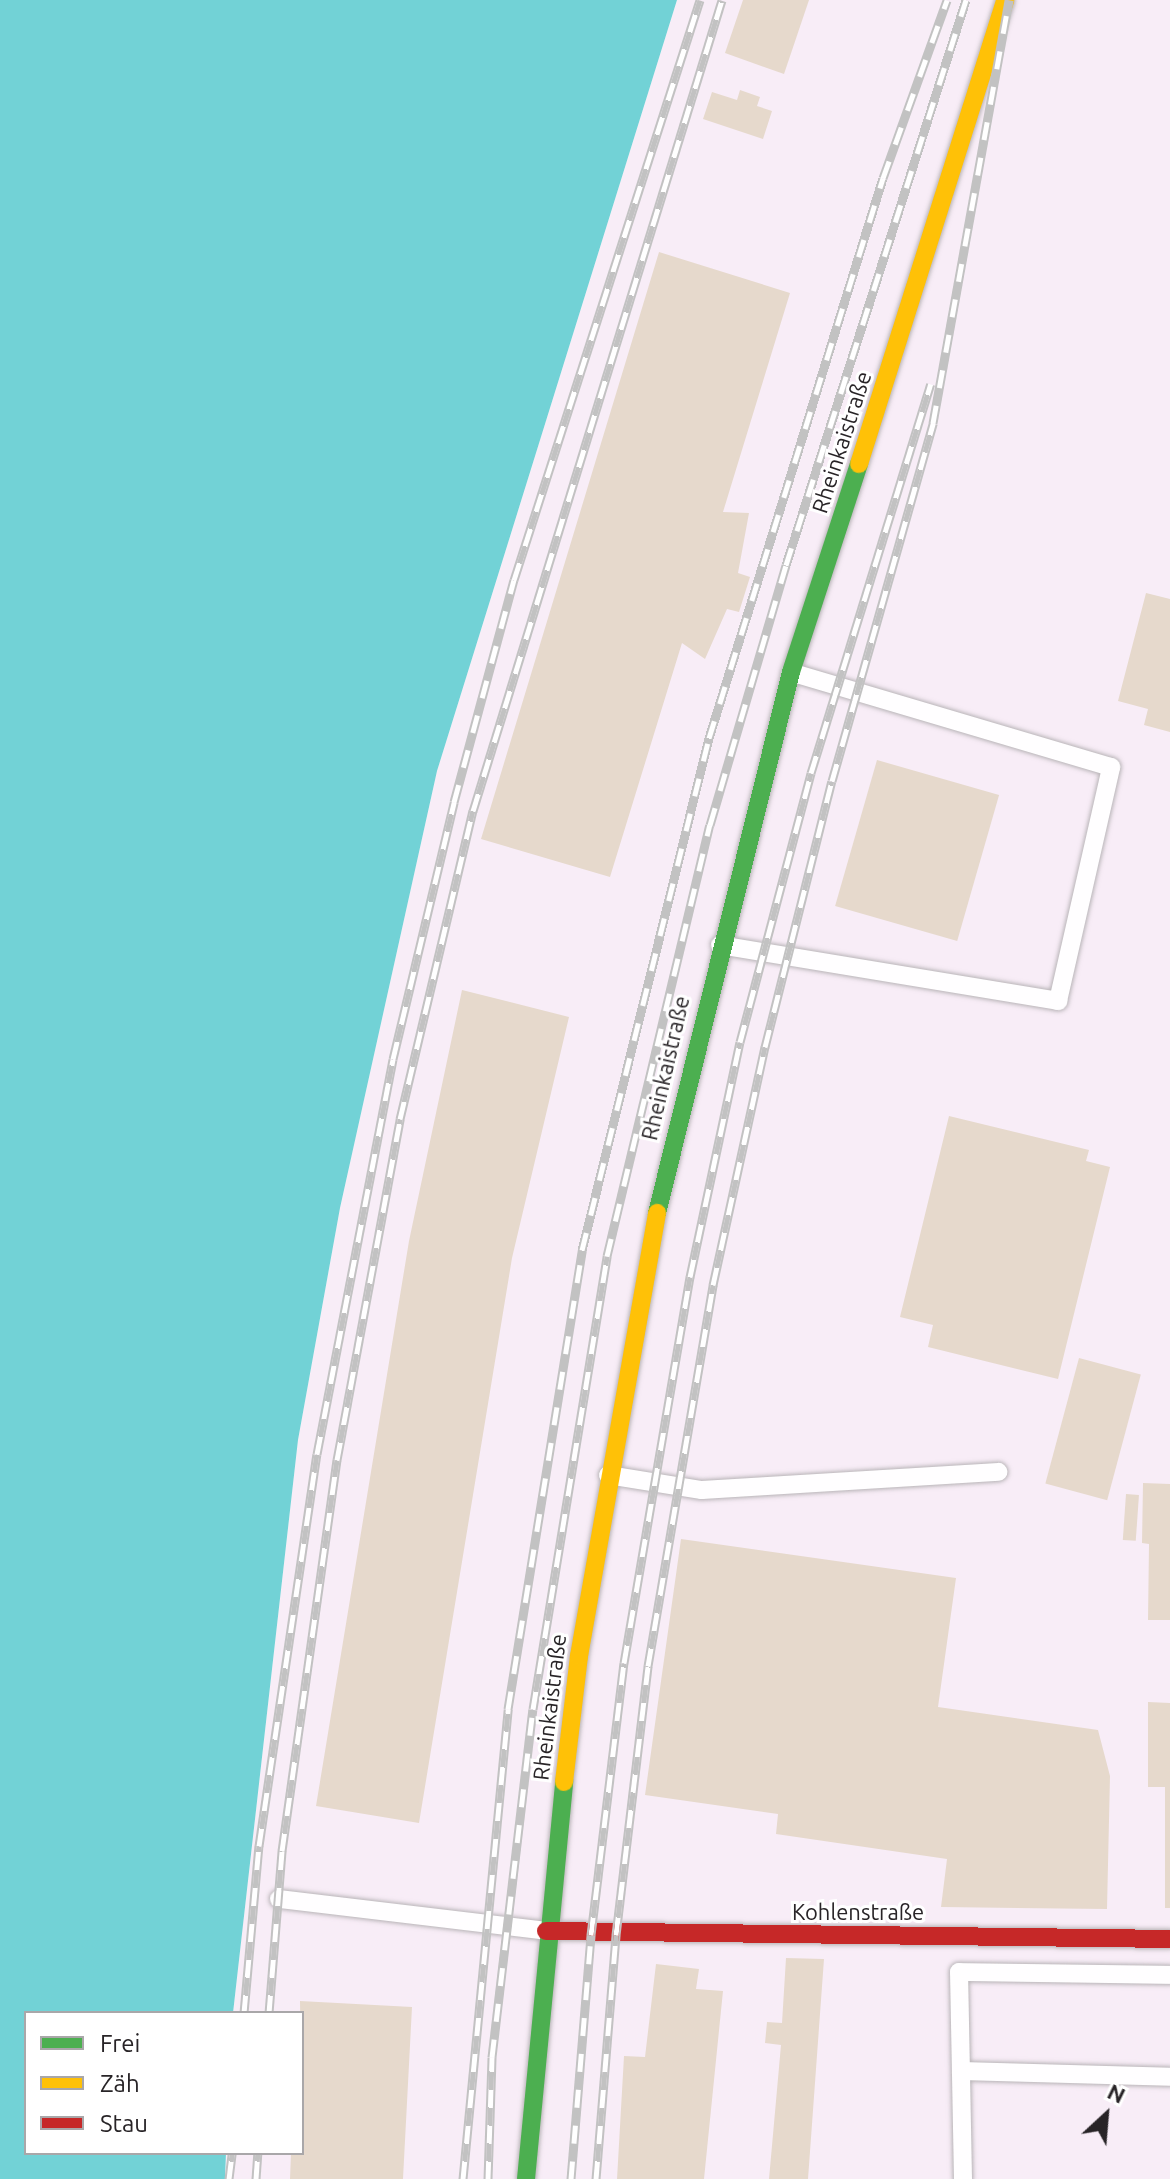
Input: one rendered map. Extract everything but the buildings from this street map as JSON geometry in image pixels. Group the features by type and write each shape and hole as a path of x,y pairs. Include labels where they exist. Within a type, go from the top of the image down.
{"street":[{"name":"Rheinkaistraße","path":"526,2179 546,1931 579,1656 635,1318 718,945 791,672 1005,0"},
{"name":"Kohlenstraße","path":"546,1931 1170,1939"}],"lane":[{"path":"718,945 787,960 1058,1001 1111,767 791,672"},
{"path":"608,1475 702,1490 998,1472"},
{"path":"279,1899 546,1931"},
{"path":"963,2179 959,1972 1170,1975"},
{"path":"961,2071 1170,2077"}],"shaded area":[{"path":"677,0 1170,0 1170,2179 225,2179 226,2155 304,2155 304,2011 233,2011 298,1440 340,1208 437,771"}],"water":[{"path":"0,0 677,0 437,771 340,1208 298,1440 233,2011 24,2011 24,2155 226,2155 225,2179 0,2179"}],"railway":[{"path":"244,2011 259,1846 317,1454 393,1059 454,802 514,580 700,0"},
{"path":"269,2011 282,1851 337,1460 400,1119 473,811 722,0"},
{"path":"463,2179 508,1709 582,1250 709,738 883,178 947,0"},
{"path":"488,2179 492,2057 533,1709 607,1256 710,825 786,565 966,0"},
{"path":"596,2179 616,1935 648,1666 713,1285 765,1047 832,781 933,423 1009,0"},
{"path":"571,2179 591,1935 624,1663 690,1277 740,1042 811,773 931,384"},
{"path":"229,2179 232,2155"},
{"path":"256,2179 258,2155"}],"traffic: fast":[{"path":"657,1213 791,672 859,464"},
{"path":"526,2179 564,1782"}],"traffic: slow":[{"path":"859,464 1005,0"},
{"path":"564,1782 579,1656 657,1213"}],"traffic: jam":[{"path":"546,1931 1170,1939"}]}
